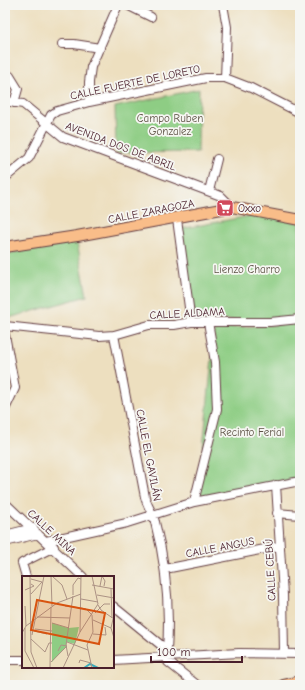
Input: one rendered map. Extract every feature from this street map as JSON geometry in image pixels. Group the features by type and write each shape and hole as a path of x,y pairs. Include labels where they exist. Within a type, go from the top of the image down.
{"main road":[{"name":"CALLE ZARAGOZA","path":"5,247 177,219 232,207 300,220"},
{"path":"282,685 300,681"}],"street":[{"path":"89,102 91,67 118,5"},
{"path":"127,5 151,17"},
{"path":"223,5 227,27 225,78"},
{"path":"62,44 74,44 100,48"},
{"path":"5,73 10,76 18,89 14,102"},
{"name":"CALLE FUERTE DE LORETO","path":"45,124 51,115 57,111 89,102 144,92 195,80 225,78 251,88 299,112"},
{"name":"AVENIDA DOS DE ABRIL","path":"5,100 23,104 45,124 63,137 209,191 221,196 232,207"},
{"path":"299,112 300,102"},
{"path":"5,178 29,158 45,124"},
{"path":"209,191 217,159"},
{"path":"177,219 191,322"},
{"name":"CALLE ALDAMA","path":"5,326 99,336 114,335 149,325 174,325 191,322 270,322 300,319"},
{"path":"194,502 217,409 215,362 208,322"},
{"path":"5,335 15,388 6,407"},
{"name":"CALLE EL GAVILÁN","path":"114,335 145,497 151,514 155,520 165,569 168,611 167,653"},
{"path":"46,541 127,523 151,514 194,502 300,480"},
{"name":"CALLE CEBÚ","path":"276,485 284,653"},
{"name":"CALLE MINA","path":"5,503 54,547 82,576"},
{"path":"277,513 300,515"},
{"path":"5,535 36,531"},
{"path":"5,542 36,531"},
{"name":"CALLE ANGUS","path":"165,569 280,546"},
{"path":"26,576 22,563 54,547"},
{"path":"114,607 167,653 172,666 197,685"},
{"path":"114,660 167,653 300,654"},
{"path":"5,660 22,660"}],"green space":[{"name":"Campo Ruben Gonzalez","path":"199,89 198,152 116,153 115,107"},
{"name":"Lienzo Charro","path":"260,214 300,223 300,322 195,319 180,229"},
{"path":"77,242 87,296 5,319 5,254"},
{"name":"Recinto Ferial","path":"300,323 300,479 198,498 215,329"}],"place":[{"name":"Oxxo","path":"225,208"}]}
